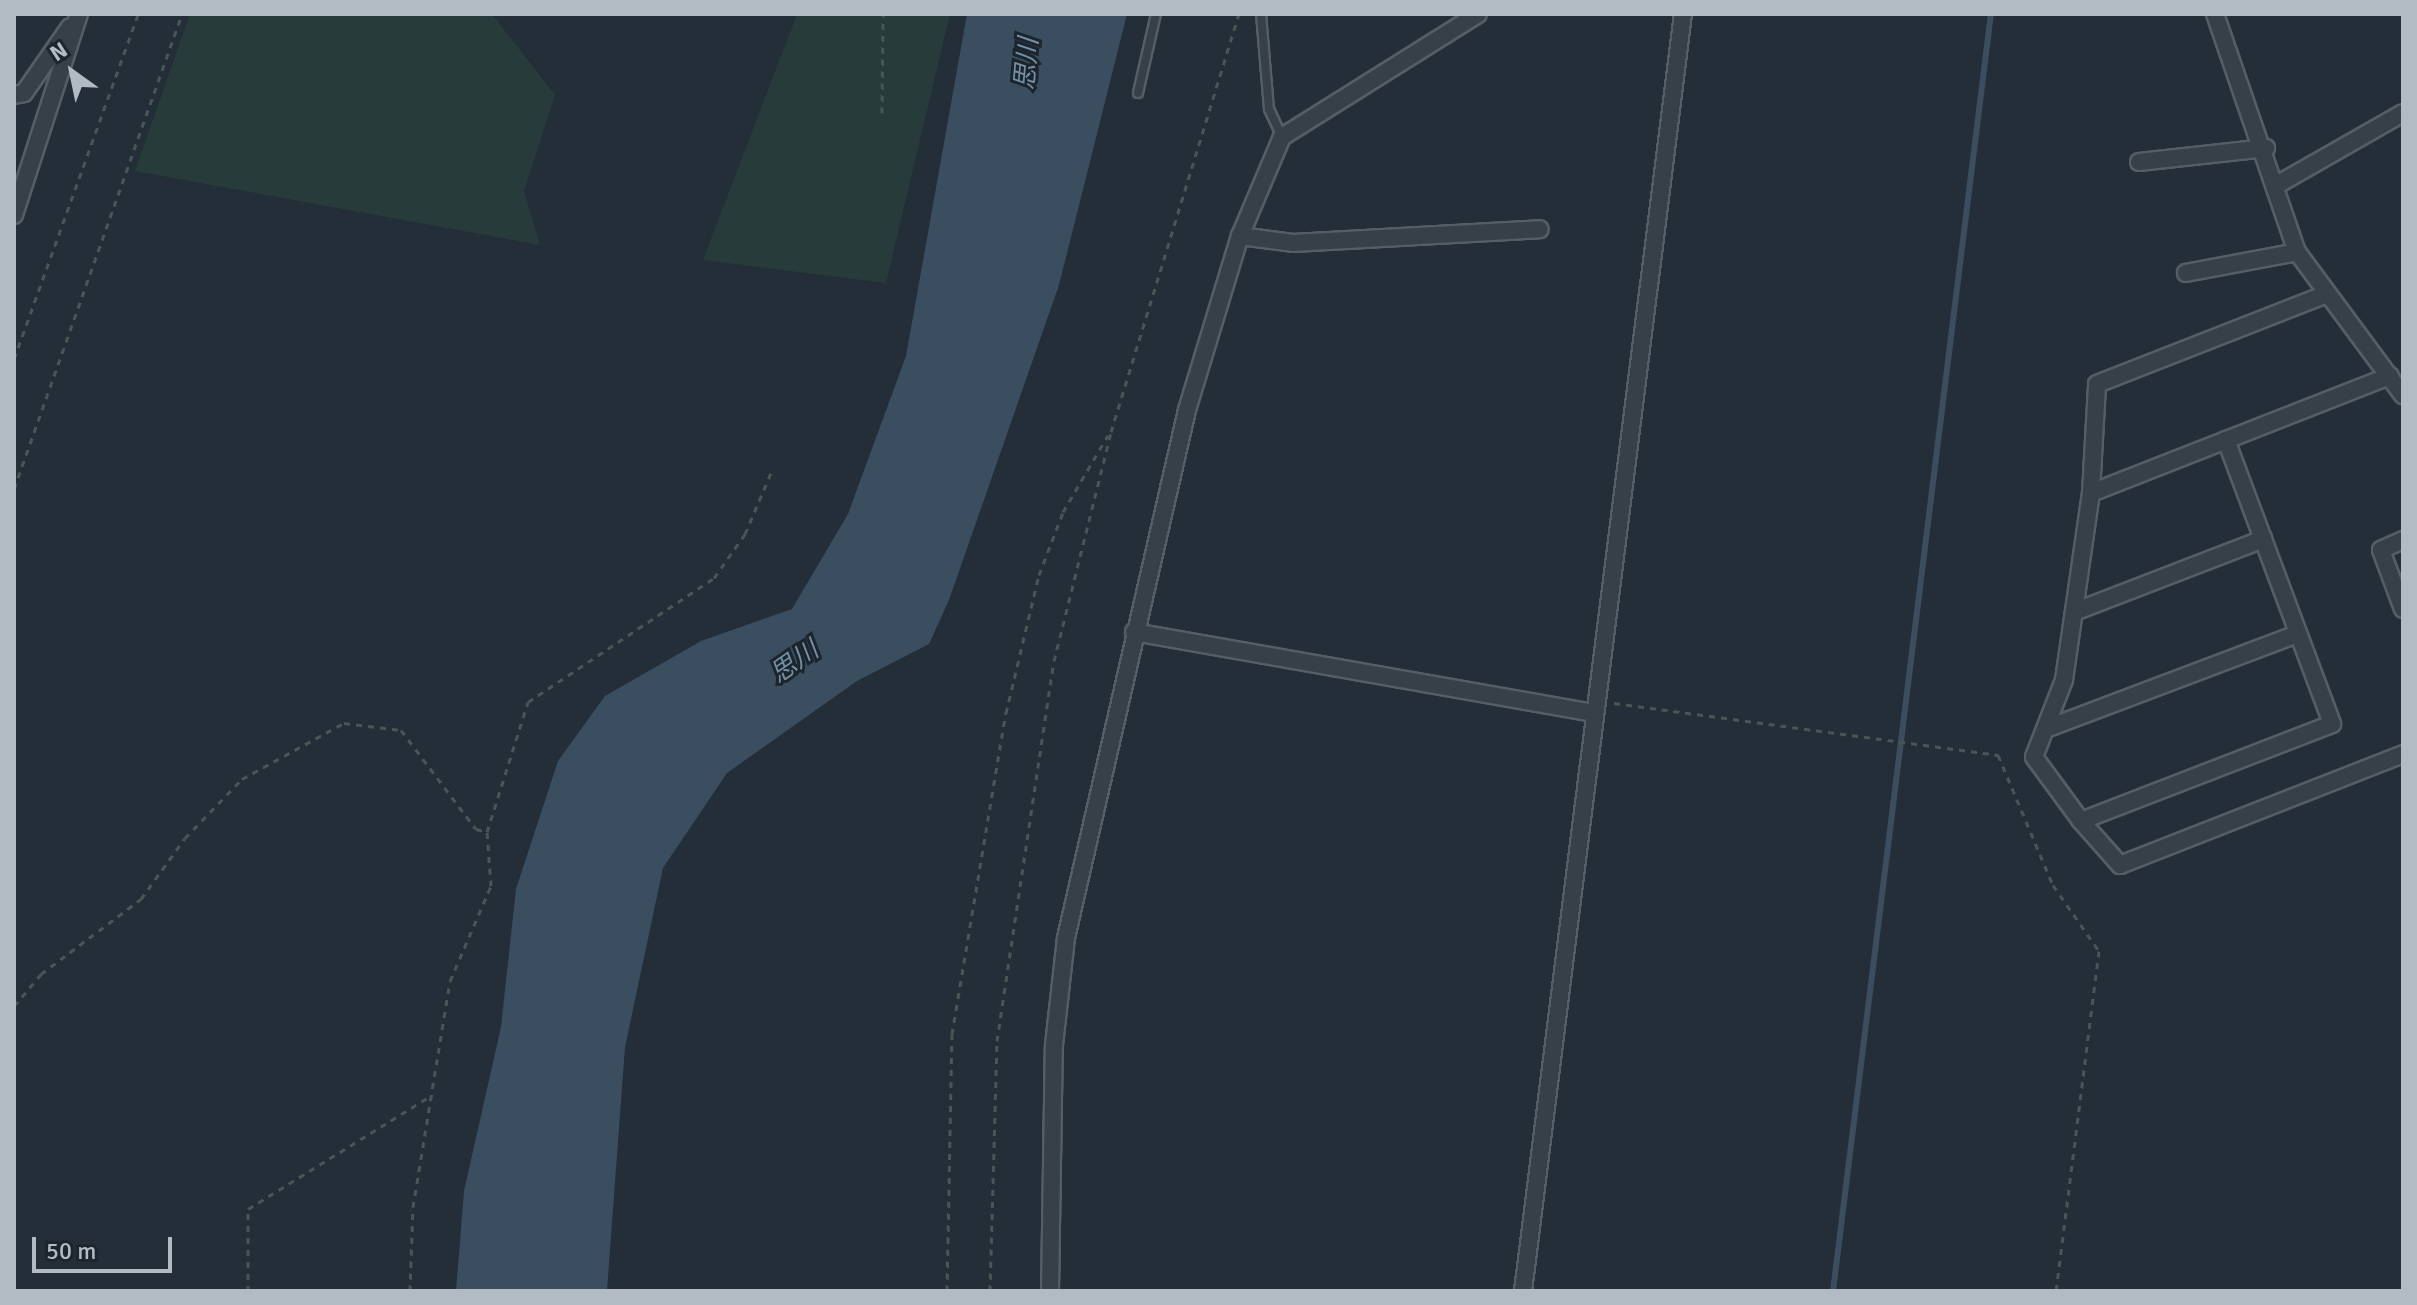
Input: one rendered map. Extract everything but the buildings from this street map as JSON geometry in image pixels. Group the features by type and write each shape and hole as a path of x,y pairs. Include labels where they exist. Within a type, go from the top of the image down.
{"street":[{"path":"14,95 24,93 79,14"},
{"path":"14,215 79,14"},
{"path":"1050,1291 1054,1045 1066,938 1187,410 1240,236 1282,137 1478,14"},
{"path":"1523,1291 1683,14"},
{"path":"2215,14 2266,148 2297,252 2322,296 2403,395"},
{"path":"2275,186 2403,113"},
{"path":"2139,162 2266,148"},
{"path":"1240,236 1293,243 1540,229"},
{"path":"2186,273 2297,252"},
{"path":"2322,296 2097,384 2091,493 2074,612 2051,727 2034,757 2081,821 2120,865 2403,754"},
{"path":"2091,493 2390,376"},
{"path":"2081,821 2332,724 2226,440"},
{"path":"2074,612 2263,539"},
{"path":"2403,540 2381,550 2403,609"},
{"path":"1134,632 1596,707"},
{"path":"2051,727 2297,634"}],"lane":[{"path":"1138,93 1156,14"},
{"path":"1261,14 1269,109 1282,137"}],"path":[{"path":"14,359 138,14"},
{"path":"14,489 182,14"},
{"path":"882,113 883,14"},
{"path":"990,1291 989,1154 1008,956 1054,661 1111,432 1239,14"},
{"path":"947,1291 952,1034 1006,713 1039,575 1063,512 1111,432"},
{"path":"410,1291 413,1207 450,981 491,886 487,832 528,702 714,578 745,534 773,468"},
{"path":"1596,707 1998,755 2053,885 2099,951 2056,1291"},
{"path":"14,1006 41,974 141,899 185,838 242,779 344,723 401,730 476,829 487,832"},
{"path":"248,1291 248,1209 432,1095"}],"green space":[{"path":"190,14 492,14 555,95 524,191 540,245 135,171"},
{"path":"797,14 950,14 886,283 703,260"}],"water":[{"name":"思川","path":"967,14 1127,14 1059,285 949,600 929,644 857,681 727,773 663,868 625,1047 607,1291 456,1291 464,1191 501,1027 516,889 558,761 605,696 701,641 792,609 848,514 906,356"}],"waterway":[{"path":"1833,1291 1991,14"}]}
